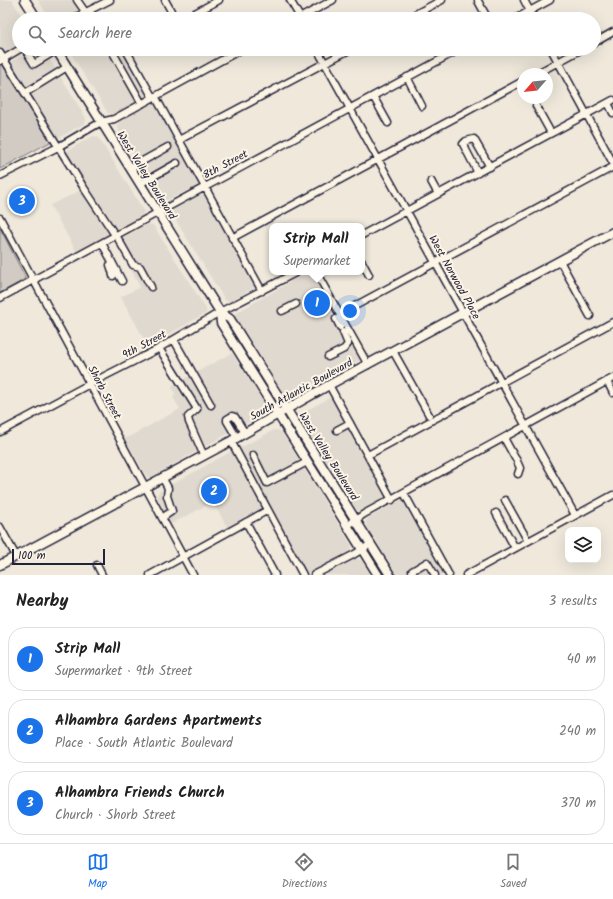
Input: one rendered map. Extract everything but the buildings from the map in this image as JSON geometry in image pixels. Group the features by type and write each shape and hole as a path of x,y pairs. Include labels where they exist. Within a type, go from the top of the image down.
{"main road":[{"path":"25,0 33,12"},
{"name":"West Valley Boulevard","path":"60,56 220,312 230,319 390,575"},
{"name":"South Atlantic Boulevard","path":"0,565 145,486 234,440 329,385 613,232"},
{"name":"West Valley Boulevard","path":"220,312 221,323 378,575"}],"street":[{"path":"77,0 88,12 110,0"},
{"path":"165,0 170,11"},
{"path":"197,12 219,0"},
{"path":"290,0 296,12"},
{"path":"312,12 333,0"},
{"path":"419,12 442,0"},
{"path":"524,0 530,11 550,0"},
{"path":"478,1 484,12"},
{"path":"601,39 613,32"},
{"path":"0,53 2,60 25,93 133,265 140,267 151,287"},
{"path":"2,60 12,54"},
{"path":"29,56 34,64 47,56"},
{"path":"115,56 142,104"},
{"path":"130,56 179,140 262,291"},
{"path":"0,176 58,147 101,122 114,119 229,56"},
{"name":"West Norwood Place","path":"321,56 575,515"},
{"path":"179,140 338,56"},
{"name":"8th Street","path":"0,298 204,186 447,56"},
{"path":"555,56 613,163"},
{"path":"548,68 570,56"},
{"path":"25,93 67,67"},
{"path":"407,78 422,106"},
{"path":"232,238 517,84"},
{"path":"373,96 388,124"},
{"path":"365,233 610,102 613,113"},
{"path":"536,106 551,134"},
{"path":"478,173 463,144 466,141 474,139 490,166"},
{"path":"130,168 168,147"},
{"path":"140,184 177,163"},
{"path":"338,317 613,166"},
{"path":"431,181 438,194"},
{"name":"Shorb Street","path":"0,218 193,575"},
{"path":"100,244 111,266 112,276"},
{"path":"100,244 122,282"},
{"path":"560,261 590,316"},
{"path":"365,268 369,275"},
{"name":"9th Street","path":"0,432 174,340 220,312 291,275"},
{"path":"317,275 338,317 368,365"},
{"path":"282,312 296,304"},
{"path":"328,357 344,349 348,344 338,317"},
{"path":"368,455 613,322"},
{"path":"174,340 211,405"},
{"path":"159,348 197,409 188,417 204,456"},
{"path":"393,351 428,415"},
{"path":"347,526 613,378"},
{"path":"607,381 613,393"},
{"path":"329,385 392,500"},
{"path":"245,433 235,417 232,416 227,419 234,440 268,510 304,575"},
{"path":"337,430 350,423"},
{"path":"504,438 520,468 518,474"},
{"path":"253,455 267,483 307,462"},
{"path":"162,477 168,488 167,496 172,511 162,518"},
{"path":"404,493 449,575"},
{"path":"466,575 613,495"},
{"path":"505,500 528,541"},
{"path":"150,575 268,510"},
{"path":"496,514 515,548"},
{"path":"246,522 275,575"},
{"path":"0,527 15,557"},
{"path":"0,534 15,557"},
{"path":"314,575 371,544"},
{"path":"413,575 412,571 427,562 435,575"},
{"path":"97,566 102,575"}],"shaded area":[{"path":"0,0 12,0 20,12 12,12 12,48 3,54 0,49"},
{"path":"38,0 76,0 82,11 80,12 46,12"},
{"path":"21,56 47,56 86,118 85,123 57,139 8,63"},
{"path":"72,56 112,56 139,101 114,114 108,113"},
{"path":"120,56 134,56 155,92 143,98"},
{"path":"4,64 52,141 0,169 0,66"},
{"path":"156,101 201,184 167,200 162,199 117,127 119,122"},
{"path":"93,136 98,137 144,211 143,215 115,231 65,152"},
{"path":"82,190 109,234 76,251 50,205"},
{"path":"206,191 257,286 230,301 225,300 172,214 173,209"},
{"path":"148,224 153,225 206,309 206,313 148,346 121,297 140,287 116,241"},
{"path":"0,228 25,277 24,280 0,293"},
{"path":"303,275 313,275 360,360 290,396 284,394 235,316 236,313"},
{"path":"232,353 265,405 266,410 264,413 151,477 147,477 125,439 180,409 173,397 176,395 171,386"},
{"path":"333,396 388,496 358,511 355,509 300,418 302,413"},
{"path":"274,430 278,430 282,433 352,546 350,551 306,575 238,449"},
{"path":"232,451 263,507 227,527 213,502 171,524 158,499 157,495 160,491"},
{"path":"404,498 447,575 397,575 367,526 367,519"},
{"path":"355,559 362,561 371,575 326,575"}],"place":[{"name":"Alhambra Friends Church","path":"22,201"},
{"name":"Strip Mall","path":"317,303"},
{"name":"Alhambra Gardens Apartments","path":"214,491"}]}
